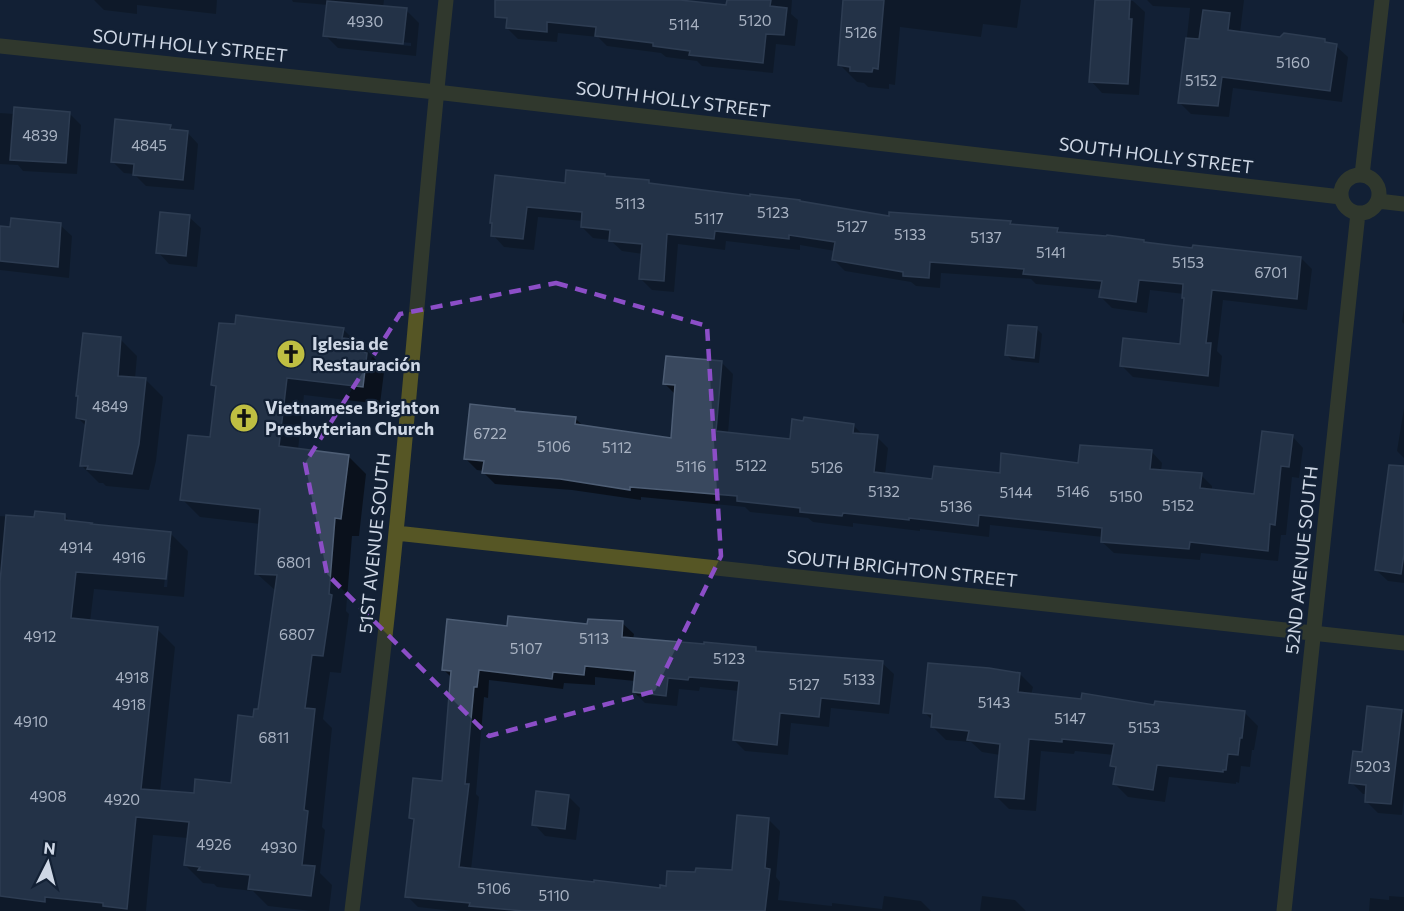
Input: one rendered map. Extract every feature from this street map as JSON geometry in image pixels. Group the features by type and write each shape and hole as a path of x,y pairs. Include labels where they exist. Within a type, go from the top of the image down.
{"street":[{"name":"51ST AVENUE SOUTH","path":"352,911 396,533 446,0"},
{"path":"1362,175 1382,0"},
{"name":"SOUTH HOLLY STREET","path":"0,46 436,92 1341,197"},
{"path":"1362,175 1375,182 1379,196 1372,209 1358,213 1345,206 1341,192 1348,179 1362,175"},
{"path":"1378,201 1404,204"},
{"name":"52ND AVENUE SOUTH","path":"1284,911 1358,213"},
{"name":"SOUTH BRIGHTON STREET","path":"396,533 1404,643"}],"highlighted area":[{"path":"556,283 707,326 721,556 655,691 489,736 327,574 305,463 400,314"}],"building":[{"path":"495,0 680,0 726,5 727,0 771,0 770,6 787,8 784,35 766,34 763,63 689,55 690,51 653,46 653,43 595,36 596,27 547,22 547,32 506,28 507,18 495,17"},
{"path":"843,0 884,0 878,69 873,68 872,72 850,71 850,67 838,65"},
{"path":"1095,0 1130,0 1129,19 1132,19 1128,84 1089,82"},
{"path":"327,1 407,8 403,44 323,36"},
{"path":"1203,10 1230,13 1228,30 1280,37 1284,33 1325,39 1325,42 1337,44 1330,91 1222,77 1218,106 1178,103 1186,38 1199,39"},
{"path":"14,107 70,112 66,163 10,160"},
{"path":"115,119 171,125 170,129 188,131 183,180 133,175 134,164 111,162"},
{"path":"566,170 750,196 750,194 800,200 889,216 889,212 1011,221 1010,224 1058,228 1057,232 1107,235 1192,248 1193,245 1301,257 1297,299 1212,290 1206,343 1211,343 1208,376 1120,366 1123,338 1180,344 1183,284 1139,280 1136,302 1099,297 1102,281 1023,274 1024,269 930,262 929,278 903,276 903,272 832,260 835,242 789,235 789,239 715,231 714,239 667,234 664,281 639,279 642,244 609,241 610,230 581,227 582,212 527,207 523,239 491,236 492,223 490,223 495,175 565,183"},
{"path":"160,212 190,215 186,256 156,253"},
{"path":"11,218 61,223 58,267 0,261 0,226 10,227"},
{"path":"236,315 344,328 342,338 359,340 358,351 367,353 363,387 287,378 279,446 349,455 341,519 335,518 329,594 332,595 323,656 312,655 305,708 315,709 304,810 308,811 302,865 315,866 311,896 248,889 250,875 198,870 200,867 184,865 189,822 136,817 127,909 103,906 103,903 45,897 45,902 0,896 0,582 6,515 34,517 35,511 65,514 65,520 171,532 166,579 76,572 71,618 158,627 141,789 194,793 195,779 231,783 238,715 253,717 254,709 258,709 277,575 255,574 260,509 180,500 188,435 210,437 216,386 211,385 219,323 235,324"},
{"path":"1008,325 1037,327 1034,358 1005,355"},
{"path":"83,333 121,337 118,376 146,378 139,444 132,474 87,469 88,466 80,466 86,420 76,418 78,396 76,396"},
{"path":"666,356 722,361 716,431 790,439 792,419 803,421 804,417 854,424 853,433 878,435 874,472 932,479 934,466 1000,473 1001,453 1078,463 1080,445 1152,450 1150,469 1202,473 1200,488 1254,494 1262,431 1293,435 1289,467 1281,466 1275,525 1270,524 1268,551 1190,542 1189,549 1101,542 1102,528 979,515 978,526 909,518 909,520 843,513 842,516 800,512 800,508 737,501 737,496 630,487 630,490 560,479 482,473 484,461 464,459 470,404 576,417 575,424 671,438 675,385 663,384"},
{"path":"1389,465 1404,466 1404,554 1401,574 1375,570"},
{"path":"508,616 587,624 588,619 623,621 622,637 704,644 704,642 756,647 756,651 883,661 879,704 821,698 819,717 780,713 777,745 733,740 739,681 689,677 688,680 668,678 666,696 633,692 635,671 585,666 584,675 553,672 552,679 479,670 477,687 474,687 465,784 469,784 459,867 660,888 660,885 666,886 667,871 695,872 696,868 732,870 737,815 769,818 765,868 770,869 765,911 523,911 405,897 414,819 409,818 413,778 442,781 451,671 442,670 447,619 507,626"},
{"path":"928,663 1020,673 1018,692 1081,699 1082,693 1154,705 1155,701 1245,711 1238,755 1228,754 1226,770 1223,772 1157,765 1153,790 1113,784 1116,767 1110,766 1114,744 1062,739 1062,742 1029,739 1024,799 995,797 1000,744 967,740 969,731 931,727 932,714 923,713"},
{"path":"1367,706 1402,710 1391,804 1365,802 1366,785 1349,783 1353,751 1362,752"},
{"path":"536,791 569,795 565,829 532,825"}],"place":[{"name":"Iglesia de Restauración","path":"291,354"},
{"name":"Vietnamese Brighton Presbyterian Church","path":"244,418"}]}
